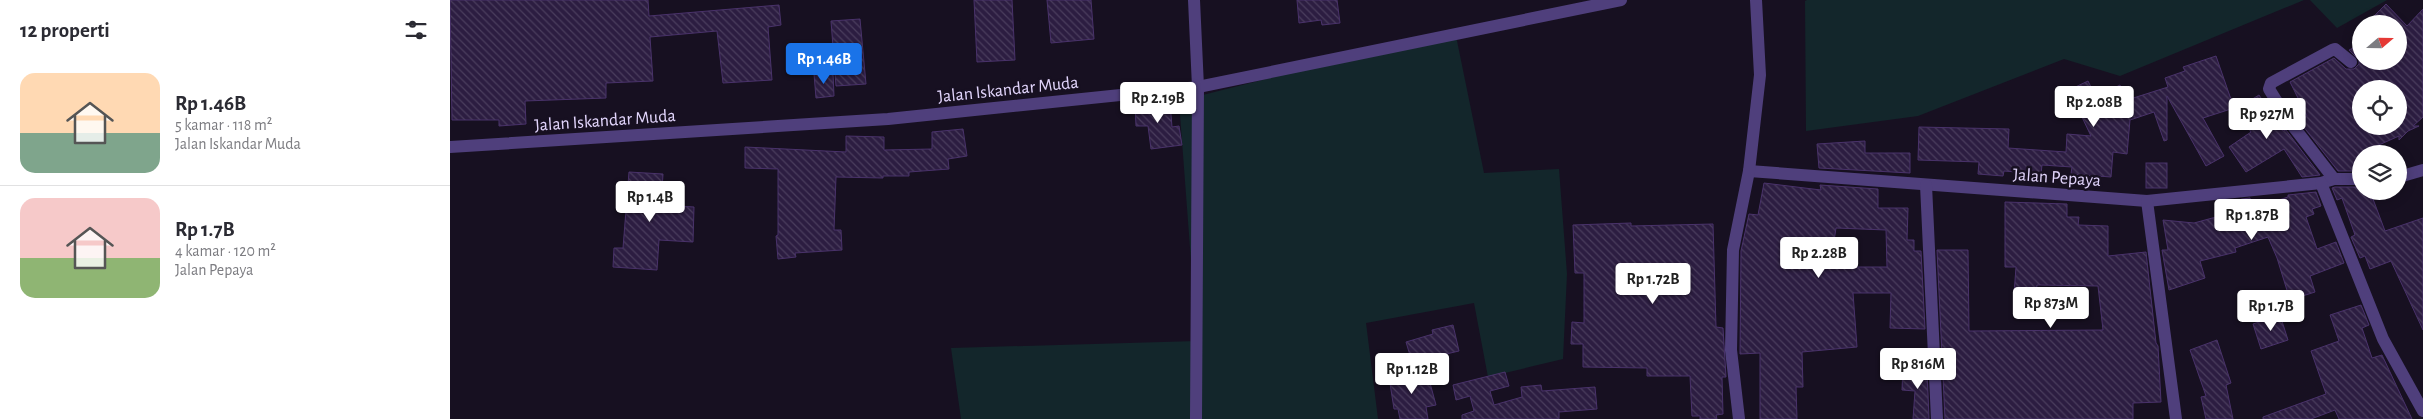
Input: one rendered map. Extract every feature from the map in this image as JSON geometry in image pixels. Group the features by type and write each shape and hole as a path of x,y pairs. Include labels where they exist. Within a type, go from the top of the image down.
{"street":[{"path":"1194,0 1198,87 1196,419"},
{"name":"Jalan Iskandar Muda","path":"450,147 888,119 1198,87 1621,0"},
{"path":"1739,419 1731,350 1733,250 1750,171 1760,75 1756,0"},
{"path":"2334,180 2289,121 2269,89 2271,83 2332,50 2336,49 2351,62"},
{"path":"2407,175 2423,170"},
{"name":"Jalan Pepaya","path":"1750,171 2147,201 2352,179"},
{"path":"2321,183 2383,339 2423,411"},
{"path":"1926,185 1937,419"},
{"path":"2147,201 2176,419"}],"green space":[{"path":"2304,0 2120,76 2064,59 1918,116 1806,131 1805,1"},
{"path":"2310,0 2387,0 2360,15 2352,15 2352,20 2337,28"},
{"path":"1455,31 1484,173 1559,169 1567,274 1563,359 1488,377 1474,303 1366,323 1378,419 961,419 951,348 1197,341 1179,101"}],"building":[{"path":"450,0 648,0 649,16 779,5 781,25 768,27 772,80 723,83 717,31 650,37 653,81 606,83 606,98 525,101 526,124 499,126 499,120 452,120"},
{"path":"974,0 1012,0 1015,60 977,62"},
{"path":"1047,0 1091,0 1094,39 1051,43"},
{"path":"1297,0 1337,0 1340,23 1322,25 1321,20 1299,23"},
{"path":"2386,4 2396,15 2375,15"},
{"path":"2423,9 2423,117 2413,126 2419,126 2407,132 2407,80 2352,80 2352,135 2404,135 2399,140 2399,136 2379,145 2352,145 2352,171 2338,171 2299,121 2307,116 2290,82 2334,58 2346,69 2408,70 2408,25"},
{"path":"860,19 866,84 836,86 831,21"},
{"path":"2216,56 2234,108 2203,118 2224,156 2206,166 2167,96 2167,140 2164,141 2154,112 2130,120 2127,154 2113,152 2111,177 2071,174 2072,167 2042,165 2041,174 2004,171 2003,176 1978,174 1979,162 1918,160 1919,127 2009,129 2008,148 2066,152 2067,134 2091,136 2069,90 2088,81 2096,97 2120,85 2127,100 2168,87 2165,78 2185,71 2183,67"},
{"path":"833,73 834,96 816,98 814,74"},
{"path":"2259,95 2283,131 2286,130 2320,175 2302,177 2284,149 2246,172 2229,147 2251,132 2236,109"},
{"path":"1170,102 1172,127 1179,126 1182,145 1151,149 1148,126 1136,126 1135,104"},
{"path":"963,129 967,156 948,159 949,169 909,172 909,176 883,176 883,178 836,177 834,230 841,230 842,250 795,253 796,257 778,259 776,236 778,235 778,169 745,168 745,147 846,152 846,136 884,137 884,150 932,149 932,132"},
{"path":"1865,141 1865,153 1910,153 1910,173 1819,168 1817,144"},
{"path":"2146,163 2167,163 2167,188 2146,188"},
{"path":"629,172 663,174 661,205 694,207 693,242 659,240 657,270 613,267 614,248 623,248"},
{"path":"1764,183 1821,190 1820,185 1878,189 1878,208 1908,208 1907,240 1914,240 1914,251 1921,251 1925,329 1890,328 1891,293 1853,293 1857,347 1802,352 1803,387 1796,387 1797,419 1760,419 1760,353 1740,354 1741,251 1749,214 1758,215","holes":["1836,228 1886,230 1887,267 1830,267"]},
{"path":"2352,187 2352,200 2373,200 2385,231 2423,218 2423,330 2391,261 2370,269 2365,256 2360,258 2351,237 2355,235 2342,198 2337,200 2332,188"},
{"path":"2316,192 2321,206 2312,209 2314,214 2306,217 2317,249 2336,242 2344,263 2310,276 2315,292 2290,300 2277,258 2268,237 2235,248 2236,252 2200,261 2205,278 2169,290 2162,250 2168,250 2163,220 2194,223 2227,214 2224,205 2242,199 2250,198 2253,208 2288,197 2288,195"},
{"path":"2005,202 2067,204 2067,217 2079,217 2078,225 2108,226 2108,256 2146,252 2156,343 2158,346 2161,402 2133,403 2133,419 1945,419 1937,250 1968,250 1969,331 2103,330 2098,286 2037,285 2036,295 2014,294 2016,267 2005,267"},
{"path":"1631,223 1631,226 1713,224 1716,327 1723,328 1726,377 1722,377 1723,414 1716,415 1717,419 1700,419 1700,416 1692,416 1690,376 1647,376 1647,368 1583,367 1583,344 1571,344 1572,322 1584,323 1584,273 1575,273 1573,225"},
{"path":"2361,305 2369,325 2362,328 2372,358 2382,355 2412,419 2339,419 2335,410 2311,419 2263,419 2263,417 2326,394 2311,351 2339,341 2330,315"},
{"path":"2280,315 2288,340 2261,349 2253,324"},
{"path":"1453,325 1459,351 1412,362 1406,342 1433,334 1432,330"},
{"path":"2217,340 2231,383 2226,385 2233,419 2206,419 2201,397 2206,396 2190,350"},
{"path":"1903,367 1927,369 1929,419 1913,419 1915,391 1902,390"},
{"path":"1427,372 1436,405 1426,407 1428,419 1400,419 1398,409 1394,409 1389,377"},
{"path":"1505,372 1509,386 1490,391 1494,405 1522,397 1521,387 1541,385 1542,391 1595,387 1597,409 1559,412 1559,419 1462,419 1462,415 1474,411 1470,396 1456,400 1453,385"}]}
